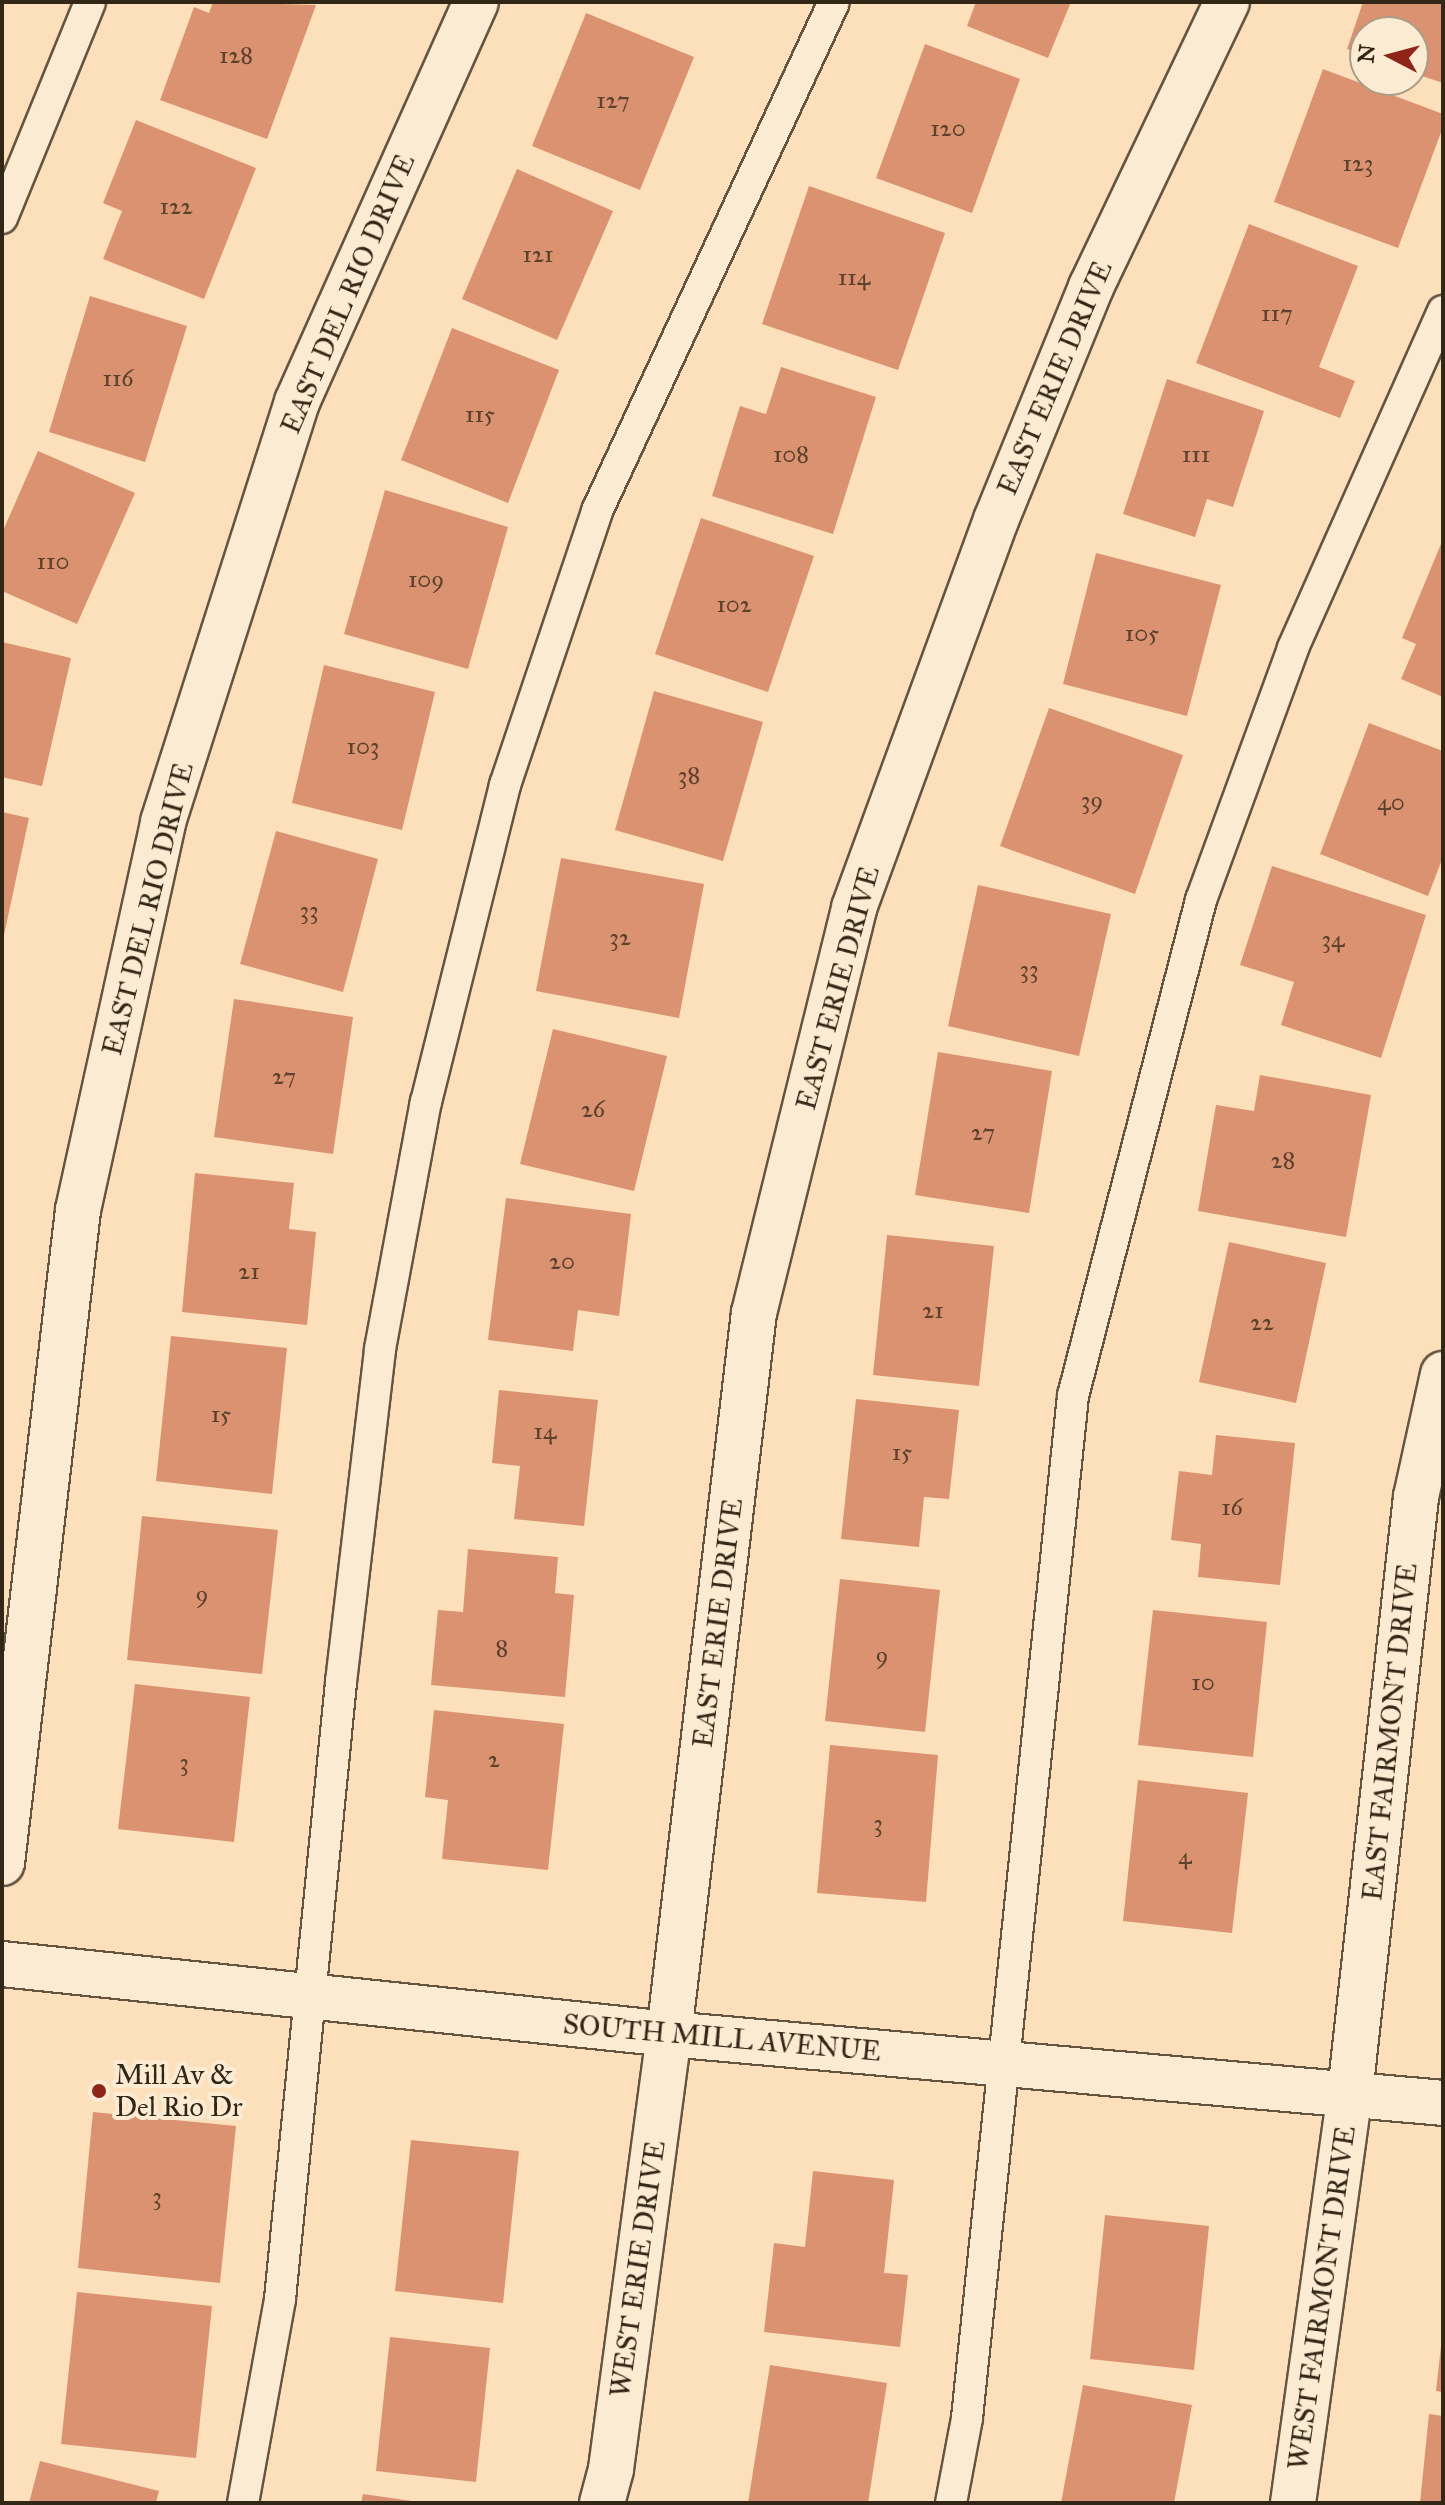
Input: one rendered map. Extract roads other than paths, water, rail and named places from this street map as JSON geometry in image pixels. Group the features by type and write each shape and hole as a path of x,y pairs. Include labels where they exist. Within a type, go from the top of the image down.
{"street":[{"name":"EAST DEL RIO DRIVE","path":"2,1863 78,1210 163,822 297,402 476,2"},
{"name":"EAST ERIE DRIVE","path":"669,2034 754,1313 854,908 996,520 1085,301 1227,2"},
{"name":"EAST FAIRMONT DRIVE","path":"1350,2093 1416,1497 1443,1374"},
{"name":"SOUTH MILL AVENUE","path":"2,1964 669,2034 1443,2103"},
{"name":"WEST ERIE DRIVE","path":"602,2503 611,2469 669,2034"},
{"name":"WEST FAIRMONT DRIVE","path":"1293,2503 1350,2093"}],"lane":[{"path":"2,218 90,2"},
{"path":"243,2503 280,2299 341,1682 380,1349 426,1102 505,785 597,511 834,2"},
{"path":"951,2503 967,2418 1073,1396 1128,1173 1201,900 1293,648 1443,311"}],"place":[{"name":"Mill Av & Del Rio Dr","path":"99,2091"}]}
